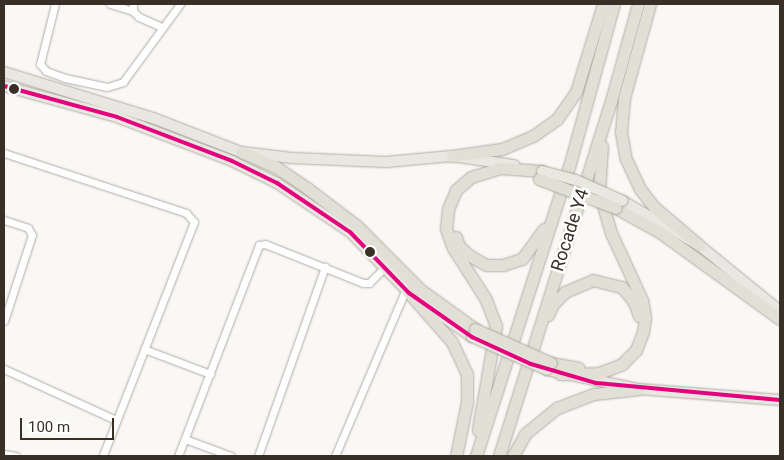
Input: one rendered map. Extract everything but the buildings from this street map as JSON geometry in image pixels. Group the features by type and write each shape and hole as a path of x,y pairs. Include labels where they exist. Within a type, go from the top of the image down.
{"highway":[{"path":"452,156 502,149 533,136 557,119 576,92 603,4"},
{"name":"Rocade Y4","path":"475,456 568,167 614,4"},
{"name":"Rocade Y4","path":"499,456 611,101 638,4"},
{"path":"650,4 624,98 621,132 626,159 640,189 654,207 699,245"},
{"path":"560,374 599,373 622,364 636,350 643,332 642,300 611,232 599,192 600,153 611,101"},
{"path":"241,152 276,167 356,225 422,290 474,333 549,366 582,369 599,368 618,359 631,346 640,317 634,302 622,287 593,280 565,292 553,304 526,370"},
{"path":"540,175 500,175 475,183 461,194 454,211 453,228 459,246 486,265 503,265 522,259 540,238 568,167"},
{"path":"475,456 496,326 485,298 453,248 446,229 448,209 456,190 471,177 500,168 540,175 620,204 780,319"},
{"path":"407,291 452,342 467,374 467,402 456,456"},
{"path":"513,456 526,433 557,408 594,394 639,390"}],"main road":[{"path":"4,72 152,118 241,152 292,158 386,162 452,156 540,175"},
{"path":"4,86 117,117 232,161 277,183 350,232 386,266 407,291 474,333"},
{"path":"620,204 699,245 780,311"},
{"path":"549,366 560,374 639,390 780,400"}],"street":[{"path":"55,4 40,64 46,71 77,81 107,87 123,82 161,27 180,4"},
{"path":"110,4 133,7 161,27"},
{"path":"4,153 191,217 194,222 103,456"},
{"path":"4,220 28,228 32,235 4,320"},
{"path":"178,456 259,245 265,244 369,283 386,266"},
{"path":"258,456 325,267"},
{"path":"335,456 407,291"},
{"path":"144,349 210,374"},
{"path":"4,369 116,420"},
{"path":"185,440 231,456"},
{"path":"4,454 16,456"}],"transit line":[{"path":"4,86 117,117 232,161 277,183 350,232 409,293 472,337 531,364 596,383 780,400"}]}
